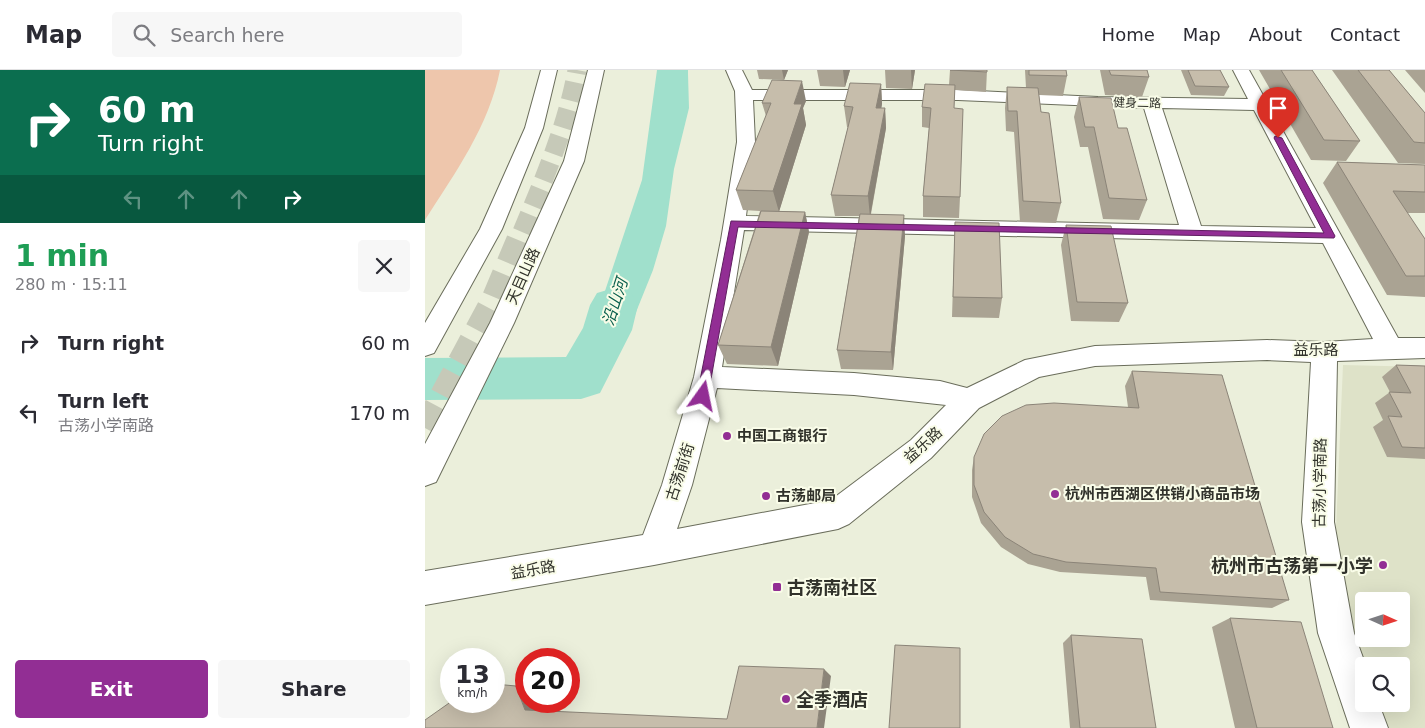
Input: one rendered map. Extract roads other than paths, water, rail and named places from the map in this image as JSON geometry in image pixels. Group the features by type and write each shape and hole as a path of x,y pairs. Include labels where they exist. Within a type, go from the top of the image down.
{"main road":[{"path":"431,336 491,229 534,128 549,70"},
{"name":"天目山路","path":"425,472 467,394 502,323 574,161 596,70"},
{"name":"古荡前街","path":"654,549 677,485 707,377 734,224 746,142 745,95 734,70"},
{"path":"1241,70 1391,348"},
{"name":"健身二路","path":"745,95 958,95 1151,103 1260,105"},
{"path":"1151,103 1192,233"},
{"path":"734,224 1330,236"},
{"name":"益乐路","path":"425,588 654,549 838,514 921,449 969,400 1034,367 1095,356 1267,350 1324,352 1425,348"},
{"name":"古荡小学南路","path":"1324,352 1318,522 1336,633 1369,728"},
{"path":"707,377 854,384 940,392 969,400"}],"water":[{"path":"657,70 688,70 689,108 674,169 666,226 653,270 634,317 604,374 570,370 585,346 597,315 642,180"}],"waterway":[{"name":"沿山河","path":"425,379 581,378 607,330 614,305"}],"tunnel":[{"path":"522,232 561,132 577,70"},
{"path":"425,428 494,299 523,230"}],"place":[{"name":"中国工商银行","path":"727,436"},
{"name":"杭州市西湖区供销小商品市场","path":"1055,494"},
{"name":"古荡邮局","path":"766,496"},
{"name":"杭州市古荡第一小学","path":"1383,565"},
{"name":"古荡南社区","path":"777,587"},
{"name":"全季酒店","path":"786,699"}]}
